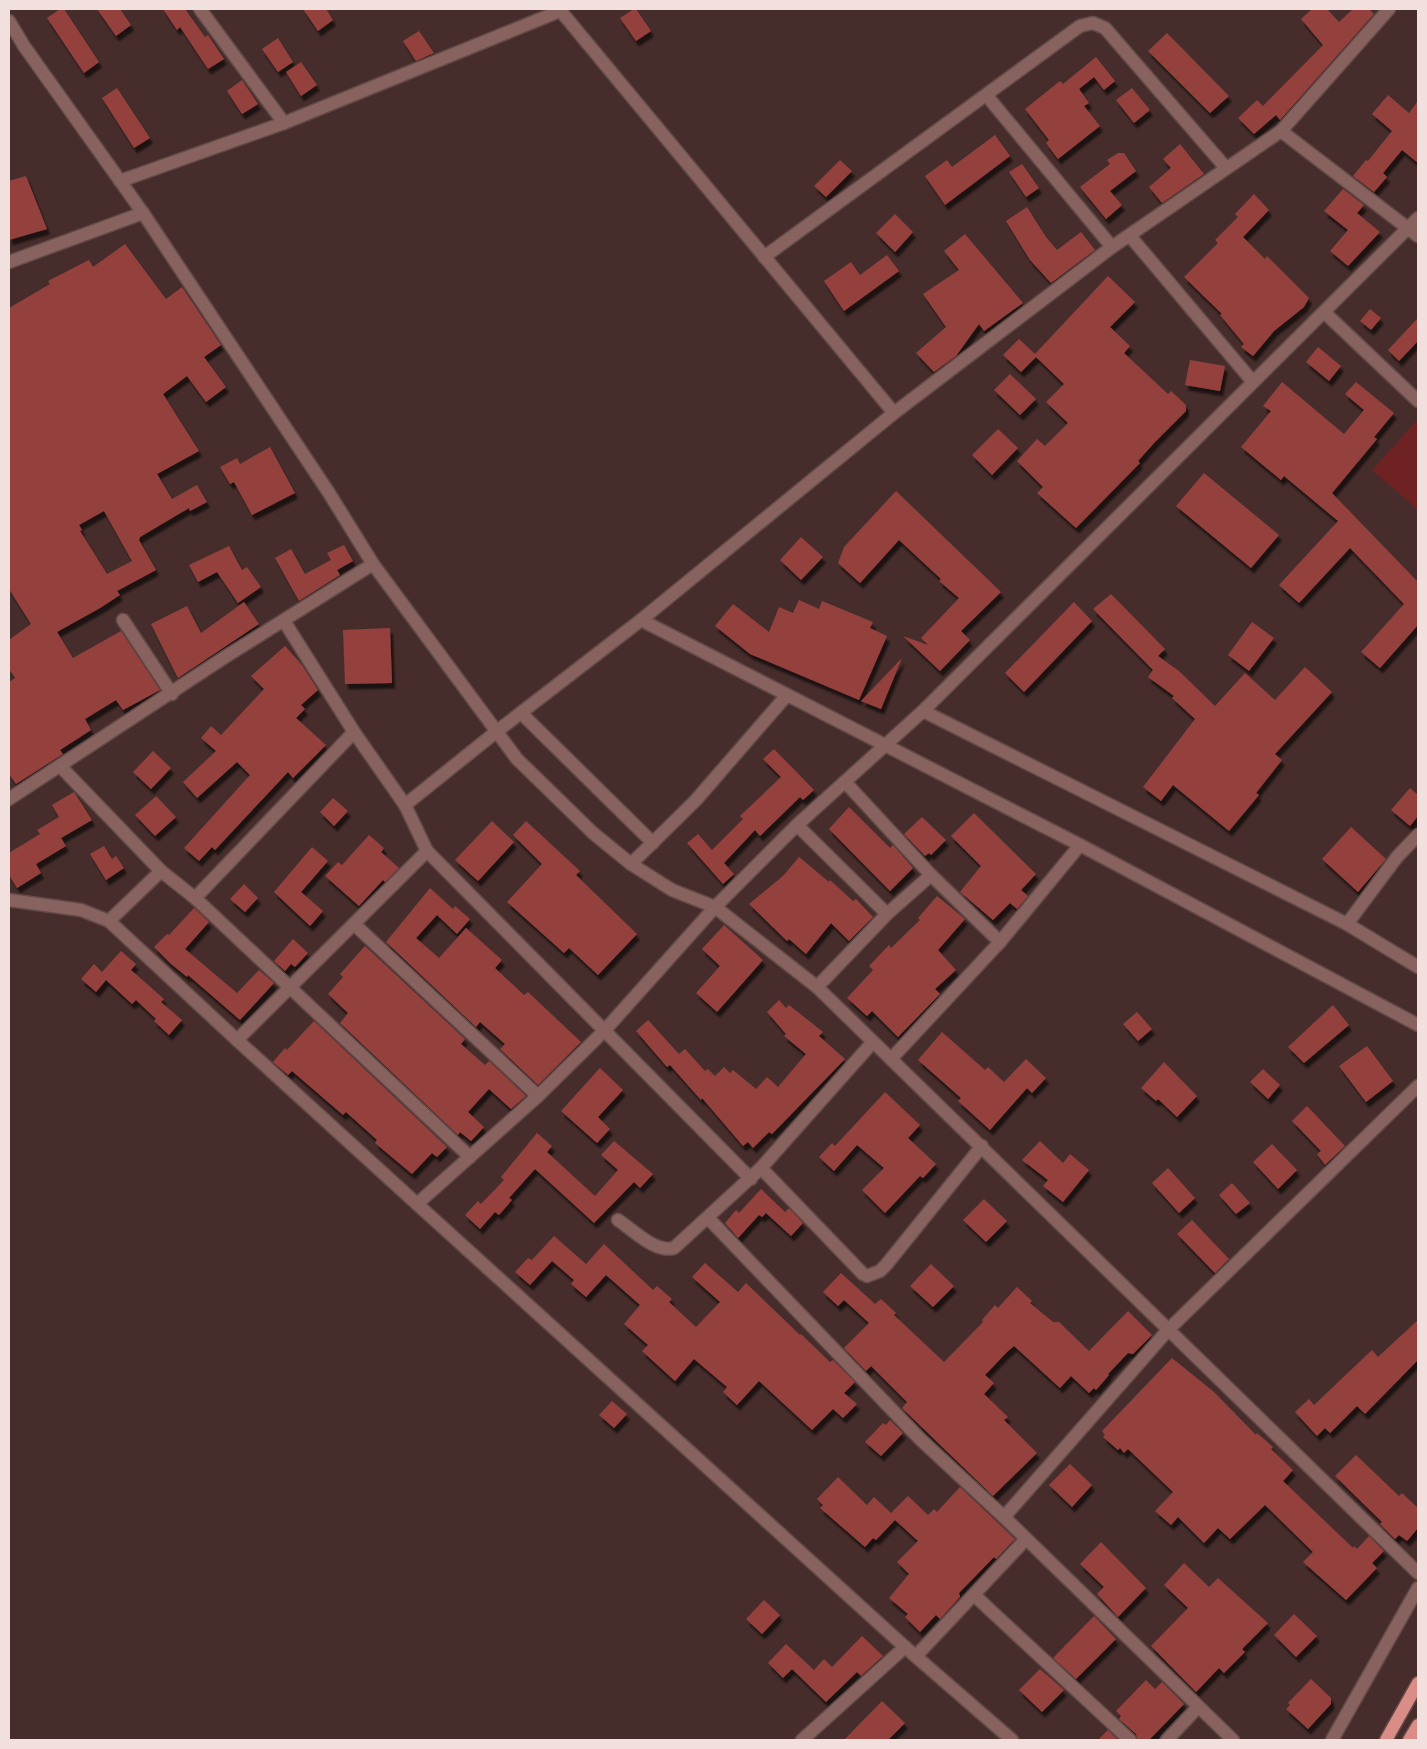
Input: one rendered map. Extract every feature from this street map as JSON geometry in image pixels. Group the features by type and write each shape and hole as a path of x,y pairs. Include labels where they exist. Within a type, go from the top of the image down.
{"main road":[{"path":"1386,1740 1418,1683"},
{"path":"1409,1740 1418,1724"}],"street":[{"path":"200,9 284,123"},
{"path":"405,805 641,620 894,413 1112,248 1281,131 1389,9"},
{"path":"120,181 284,123 560,10 894,413"},
{"path":"9,21 24,46 143,214 329,493 373,564 496,732 524,765 594,833 631,864 672,890 715,907 817,987 872,1043 982,1146 1168,1330 1418,1572"},
{"path":"764,257 987,96 1080,26 1089,23 1098,24 1105,28 1127,51 1226,168"},
{"path":"987,96 1112,248"},
{"path":"1281,131 1413,233"},
{"path":"9,262 143,214"},
{"path":"417,1204 538,1096 605,1030 715,907 797,825 887,746 1252,382 1324,312 1413,233 1418,218"},
{"path":"1130,236 1252,382"},
{"path":"1324,312 1418,401"},
{"path":"9,799 373,564"},
{"path":"123,620 172,694"},
{"path":"641,620 1080,845 1418,1025"},
{"path":"284,621 354,732 405,805 427,852 751,1179"},
{"path":"631,864 696,800 787,695"},
{"path":"923,711 1347,924 1418,967"},
{"path":"521,713 653,842"},
{"path":"195,898 354,732"},
{"path":"61,767 161,871 195,898 470,1157"},
{"path":"846,783 931,875 1000,942"},
{"path":"797,825 887,914"},
{"path":"1347,924 1397,857 1418,835"},
{"path":"891,1059 1000,942 1080,845"},
{"path":"237,1040 427,852"},
{"path":"109,921 161,871"},
{"path":"817,987 887,914 931,875"},
{"path":"9,900 81,910 109,921 417,1204 916,1656 1012,1740"},
{"path":"354,924 538,1096"},
{"path":"618,1220 655,1246 670,1249 709,1219 751,1179 872,1043"},
{"path":"1004,1517 1168,1330 1418,1086"},
{"path":"761,1168 867,1276 880,1271 886,1265 982,1146"},
{"path":"709,1219 921,1440 1004,1517 1233,1740"},
{"path":"916,1656 1026,1539"},
{"path":"1332,1740 1418,1588"},
{"path":"974,1595 1130,1740"},
{"path":"802,1740 905,1646"},
{"path":"1168,1740 1198,1707"}],"shaded area":[{"path":"1418,419 1418,510 1372,470"}],"building":[{"path":"60,9 64,9 99,62 84,73 47,18"},
{"path":"97,9 120,9 131,25 116,36"},
{"path":"163,9 185,9 205,37 208,35 224,59 208,69 180,27 177,30"},
{"path":"303,9 326,9 333,20 318,31"},
{"path":"636,9 651,31 636,41 620,18"},
{"path":"1312,9 1327,9 1339,22 1353,9 1369,9 1374,14 1280,120 1276,115 1254,134 1238,118 1257,100 1263,106 1323,45 1301,19"},
{"path":"419,31 434,53 416,61 403,41"},
{"path":"1167,33 1229,96 1210,113 1148,51"},
{"path":"278,38 293,62 278,72 262,49"},
{"path":"1096,57 1115,81 1104,90 1094,77 1079,89 1089,103 1084,106 1100,126 1058,159 1046,143 1049,140 1025,109 1060,81 1063,84"},
{"path":"301,62 317,85 301,96 286,72"},
{"path":"242,80 258,104 242,114 227,91"},
{"path":"117,88 150,138 134,148 102,98"},
{"path":"1132,88 1150,110 1134,123 1116,100"},
{"path":"1388,95 1409,113 1418,101 1418,163 1402,150 1383,173 1387,177 1374,192 1353,176 1366,160 1368,161 1392,131 1372,114"},
{"path":"995,135 1010,156 945,205 925,176 947,160 952,167"},
{"path":"1180,144 1204,174 1162,203 1149,187 1171,168 1163,159"},
{"path":"1118,153 1124,153 1136,171 1110,191 1122,205 1106,219 1080,187 1110,164 1107,160"},
{"path":"840,160 852,171 826,197 814,186"},
{"path":"1022,164 1039,188 1026,197 1009,172"},
{"path":"26,176 47,229 9,240 9,181"},
{"path":"1343,189 1364,205 1357,213 1380,232 1348,266 1330,251 1348,230 1324,211"},
{"path":"1254,194 1269,210 1243,237 1265,259 1267,256 1309,298 1304,307 1274,331 1253,356 1241,347 1244,344 1220,315 1222,314 1184,277 1218,243 1215,240 1238,217 1235,214"},
{"path":"1027,207 1046,237 1057,250 1081,232 1095,250 1051,283 1030,260 1006,221"},
{"path":"895,214 913,232 895,252 876,233"},
{"path":"965,234 1023,303 984,331 979,324 956,356 934,372 916,353 946,327 923,294 959,270 944,251"},
{"path":"125,244 166,299 182,287 221,345 204,357 226,387 206,402 187,376 163,394 199,451 157,474 172,499 197,485 207,502 190,511 189,508 140,537 139,540 156,570 117,591 120,595 57,632 73,658 121,631 160,690 123,710 116,700 85,719 91,730 60,750 63,754 16,784 9,774 9,682 15,678 9,669 9,640 31,624 9,589 9,308 50,284 48,281 89,260 93,267","holes":["104,511 132,561 107,574 80,531 82,530 79,525"]},
{"path":"887,255 899,271 844,311 824,281 851,262 860,275"},
{"path":"1108,276 1135,302 1110,327 1130,346 1124,353 1168,394 1171,391 1186,405 1186,411 1138,461 1140,463 1076,528 1037,493 1043,487 1017,461 1037,439 1045,446 1068,423 1046,402 1064,384 1036,357 1021,372 1003,355 1019,339 1035,354"},
{"path":"1370,309 1381,318 1371,330 1360,321"},
{"path":"1418,318 1418,341 1399,361 1388,350"},
{"path":"1318,347 1341,366 1329,381 1306,362"},
{"path":"1190,360 1225,366 1220,391 1185,385"},
{"path":"1010,374 1036,399 1020,415 994,390"},
{"path":"1282,382 1344,434 1364,410 1345,394 1356,382 1394,413 1374,437 1377,439 1332,493 1418,582 1418,625 1380,668 1361,652 1404,604 1350,548 1299,603 1279,585 1338,521 1284,476 1281,480 1241,447 1271,411 1263,406"},
{"path":"998,429 1018,448 992,475 972,455"},
{"path":"270,447 295,493 252,515 234,482 230,484 220,467 237,458 240,464"},
{"path":"1204,473 1279,535 1251,568 1176,506"},
{"path":"896,491 1001,592 961,631 970,640 940,671 903,636 928,645 921,638 959,598 939,581 941,579 899,540 860,583 838,563 844,547"},
{"path":"801,537 823,557 801,580 780,560"},
{"path":"344,545 353,561 337,570 340,575 299,601 275,558 291,549 305,574 331,560 327,553"},
{"path":"229,546 242,570 247,567 261,587 238,603 217,572 198,582 189,565"},
{"path":"1111,594 1165,649 1158,656 1179,671 1215,706 1245,673 1275,700 1305,667 1332,692 1275,754 1282,760 1256,793 1259,795 1229,831 1173,785 1161,801 1143,787 1195,719 1172,698 1174,696 1148,677 1153,670 1093,609"},
{"path":"799,600 819,609 822,601 873,622 870,628 887,636 859,700 750,654 715,626 733,604 769,632 779,607 793,613"},
{"path":"244,602 259,624 178,678 151,624 187,606 201,633"},
{"path":"1074,602 1092,621 1024,692 1005,673"},
{"path":"1252,622 1274,638 1249,671 1228,655"},
{"path":"390,628 392,683 345,684 343,630"},
{"path":"285,646 302,665 318,690 301,705 305,709 296,718 326,745 293,778 288,772 215,850 212,847 199,861 184,848 250,775 237,762 197,798 183,782 216,751 201,738 211,726 221,735 264,689 251,676"},
{"path":"902,658 881,709 861,701"},
{"path":"774,749 814,790 803,800 800,797 760,836 755,830 724,863 734,874 723,884 687,843 698,834 712,850 743,819 740,816 781,777 763,759"},
{"path":"153,751 171,768 151,789 133,772"},
{"path":"1410,788 1418,795 1418,816 1410,826 1391,810"},
{"path":"74,792 92,820 61,838 66,846 36,864 41,873 17,888 9,875 9,853 40,834 37,830 59,817 52,805"},
{"path":"156,796 176,817 155,836 135,815"},
{"path":"333,798 348,811 334,826 320,812"},
{"path":"849,807 890,848 893,845 913,868 890,891 829,829"},
{"path":"974,813 1036,874 1021,890 1028,896 1017,909 1010,903 993,920 960,892 981,866 951,836"},
{"path":"922,817 946,840 931,855 929,853 925,856 904,834"},
{"path":"492,821 514,842 478,881 455,860"},
{"path":"526,821 580,871 576,875 637,934 598,975 569,948 564,953 507,902 542,864 513,835"},
{"path":"1351,827 1386,859 1358,892 1322,859"},
{"path":"369,835 384,848 381,852 399,868 385,882 383,880 359,906 325,876 338,862 342,865"},
{"path":"104,846 112,859 116,856 124,868 106,880 90,854"},
{"path":"312,847 328,861 301,892 323,911 310,926 274,892"},
{"path":"799,857 829,882 830,880 853,901 856,899 873,917 849,941 831,923 806,954 789,939 787,941 749,904 783,876"},
{"path":"244,884 258,898 245,912 230,899"},
{"path":"430,888 453,909 455,906 470,919 457,934 437,915 416,938 439,958 466,928 502,960 495,968 524,995 528,992 581,1042 538,1085 500,1049 505,1044 480,1022 476,1027 386,942"},
{"path":"937,896 965,919 938,950 956,970 935,989 940,994 898,1037 872,1011 867,1016 847,998 873,970 869,966 889,945 891,948 920,920 918,918"},
{"path":"194,908 209,922 185,949 237,993 259,970 274,983 240,1020 188,975 187,977 170,963 154,947 167,934 169,935"},
{"path":"724,925 763,960 717,1012 696,993 720,966 702,949"},
{"path":"293,939 308,953 295,967 291,964 285,971 274,961"},
{"path":"365,946 465,1039 461,1044 485,1065 489,1061 526,1096 511,1109 489,1089 468,1112 484,1127 471,1141 460,1132 458,1135 340,1023 348,1013 328,994 343,977 340,974"},
{"path":"121,951 136,964 131,970 164,999 161,1002 182,1020 169,1035 154,1021 156,1019 136,1000 132,1004 106,980 96,992 81,979 94,964 102,972"},
{"path":"779,1000 786,1008 789,1005 823,1032 819,1036 845,1059 772,1134 769,1132 753,1148 748,1142 743,1146 702,1098 701,1100 670,1065 667,1067 636,1031 648,1020 679,1054 685,1049 705,1071 708,1069 715,1076 724,1067 730,1073 733,1070 756,1089 767,1077 778,1087 806,1054 784,1036 786,1034 767,1012"},
{"path":"1333,1005 1349,1025 1304,1063 1288,1047"},
{"path":"1137,1012 1152,1029 1138,1041 1123,1024"},
{"path":"314,1021 447,1147 437,1157 432,1153 412,1174 375,1143 377,1140 346,1112 343,1115 292,1071 288,1075 273,1062"},
{"path":"942,1032 985,1070 988,1067 1004,1082 1026,1059 1046,1078 1032,1093 1027,1088 990,1130 958,1101 961,1098 918,1060"},
{"path":"1367,1046 1393,1081 1366,1102 1339,1066"},
{"path":"1164,1062 1197,1096 1177,1117 1158,1099 1156,1101 1141,1088"},
{"path":"600,1068 623,1090 598,1117 610,1129 597,1143 561,1111"},
{"path":"1263,1069 1280,1085 1268,1099 1250,1082"},
{"path":"885,1092 920,1125 908,1138 936,1164 923,1178 920,1176 885,1213 862,1190 884,1168 857,1145 834,1171 819,1157 832,1143 835,1146"},
{"path":"1307,1106 1345,1146 1325,1165 1317,1154 1321,1151 1292,1121"},
{"path":"537,1133 552,1146 547,1152 595,1196 618,1170 601,1155 614,1141 653,1174 640,1188 634,1182 594,1223 535,1169 509,1198 512,1200 499,1215 495,1212 480,1229 465,1215 478,1201 481,1204 504,1180 501,1177"},
{"path":"1040,1141 1063,1163 1070,1154 1089,1170 1063,1202 1043,1186 1048,1180 1022,1160"},
{"path":"1272,1144 1297,1170 1278,1189 1253,1162"},
{"path":"1168,1168 1195,1198 1179,1213 1152,1183"},
{"path":"1232,1183 1250,1203 1236,1214 1219,1195"},
{"path":"761,1189 785,1212 789,1208 803,1223 791,1236 766,1213 762,1217 759,1215 738,1238 725,1223 736,1210 739,1213"},
{"path":"984,1199 1007,1221 986,1242 963,1220"},
{"path":"1192,1220 1229,1259 1215,1273 1177,1234"},
{"path":"554,1236 586,1264 604,1244 653,1290 657,1286 672,1299 669,1302 696,1327 720,1302 692,1277 705,1263 738,1292 746,1283 800,1335 830,1362 833,1360 855,1382 844,1393 857,1404 843,1418 833,1409 812,1430 759,1381 737,1405 723,1392 727,1387 694,1359 675,1381 642,1351 648,1345 624,1324 640,1305 606,1275 586,1297 571,1284 574,1280 552,1261 530,1285 515,1272 528,1258 532,1260"},
{"path":"931,1264 954,1286 933,1307 910,1286"},
{"path":"841,1273 875,1304 881,1299 896,1313 894,1315 944,1362 983,1322 982,1320 995,1305 998,1308 1017,1287 1032,1301 1030,1303 1053,1322 1059,1322 1089,1351 1128,1311 1152,1335 1133,1354 1128,1353 1096,1390 1094,1388 1089,1393 1071,1376 1060,1388 1014,1346 1007,1352 985,1375 994,1383 984,1394 1008,1417 1004,1420 1037,1453 993,1496 902,1408 907,1402 871,1366 866,1371 844,1348 869,1323 844,1300 838,1306 823,1292"},
{"path":"1418,1320 1418,1360 1365,1414 1357,1406 1330,1433 1325,1428 1317,1436 1295,1412 1309,1399 1314,1405 1372,1350 1378,1357"},
{"path":"1172,1358 1214,1392 1256,1435 1257,1433 1273,1447 1271,1449 1293,1470 1283,1481 1353,1548 1354,1546 1357,1549 1369,1536 1384,1551 1372,1563 1377,1568 1346,1600 1303,1562 1313,1552 1265,1505 1230,1539 1218,1528 1204,1543 1178,1517 1171,1525 1155,1511 1173,1492 1128,1449 1124,1453 1120,1448 1118,1450 1103,1437 1105,1435 1102,1431"},
{"path":"612,1401 627,1414 614,1428 599,1415"},
{"path":"890,1420 903,1433 881,1456 865,1442 883,1423 886,1425"},
{"path":"1356,1455 1399,1496 1402,1493 1418,1508 1418,1528 1407,1541 1399,1535 1395,1539 1380,1524 1382,1522 1335,1476"},
{"path":"1070,1464 1092,1485 1072,1507 1049,1485"},
{"path":"838,1477 867,1505 874,1497 891,1513 908,1496 928,1515 934,1509 937,1512 960,1487 1015,1539 996,1559 994,1557 959,1593 960,1597 940,1619 936,1615 920,1632 905,1617 908,1614 889,1598 909,1574 897,1562 918,1541 895,1520 876,1540 873,1538 865,1547 820,1508 823,1505 817,1499"},
{"path":"1101,1542 1146,1588 1118,1617 1097,1594 1104,1587 1080,1564"},
{"path":"1184,1563 1209,1587 1218,1578 1268,1623 1242,1649 1245,1652 1224,1673 1219,1668 1196,1692 1151,1646 1188,1608 1164,1585"},
{"path":"764,1600 780,1615 762,1634 746,1619"},
{"path":"1294,1614 1317,1636 1296,1657 1274,1635"},
{"path":"1094,1616 1116,1639 1076,1679 1053,1658"},
{"path":"862,1636 883,1656 861,1676 857,1672 826,1702 792,1669 783,1678 768,1663 786,1644 814,1670 824,1659 832,1667"},
{"path":"1040,1669 1064,1690 1042,1712 1019,1690"},
{"path":"1311,1679 1331,1698 1331,1704 1308,1729 1286,1709 1290,1705 1288,1703"},
{"path":"1146,1680 1155,1689 1162,1682 1184,1704 1149,1740 1138,1740 1136,1734 1119,1719 1121,1716 1116,1711"},
{"path":"882,1701 905,1723 888,1740 844,1740"},
{"path":"1108,1730 1118,1740 1098,1740"}]}
